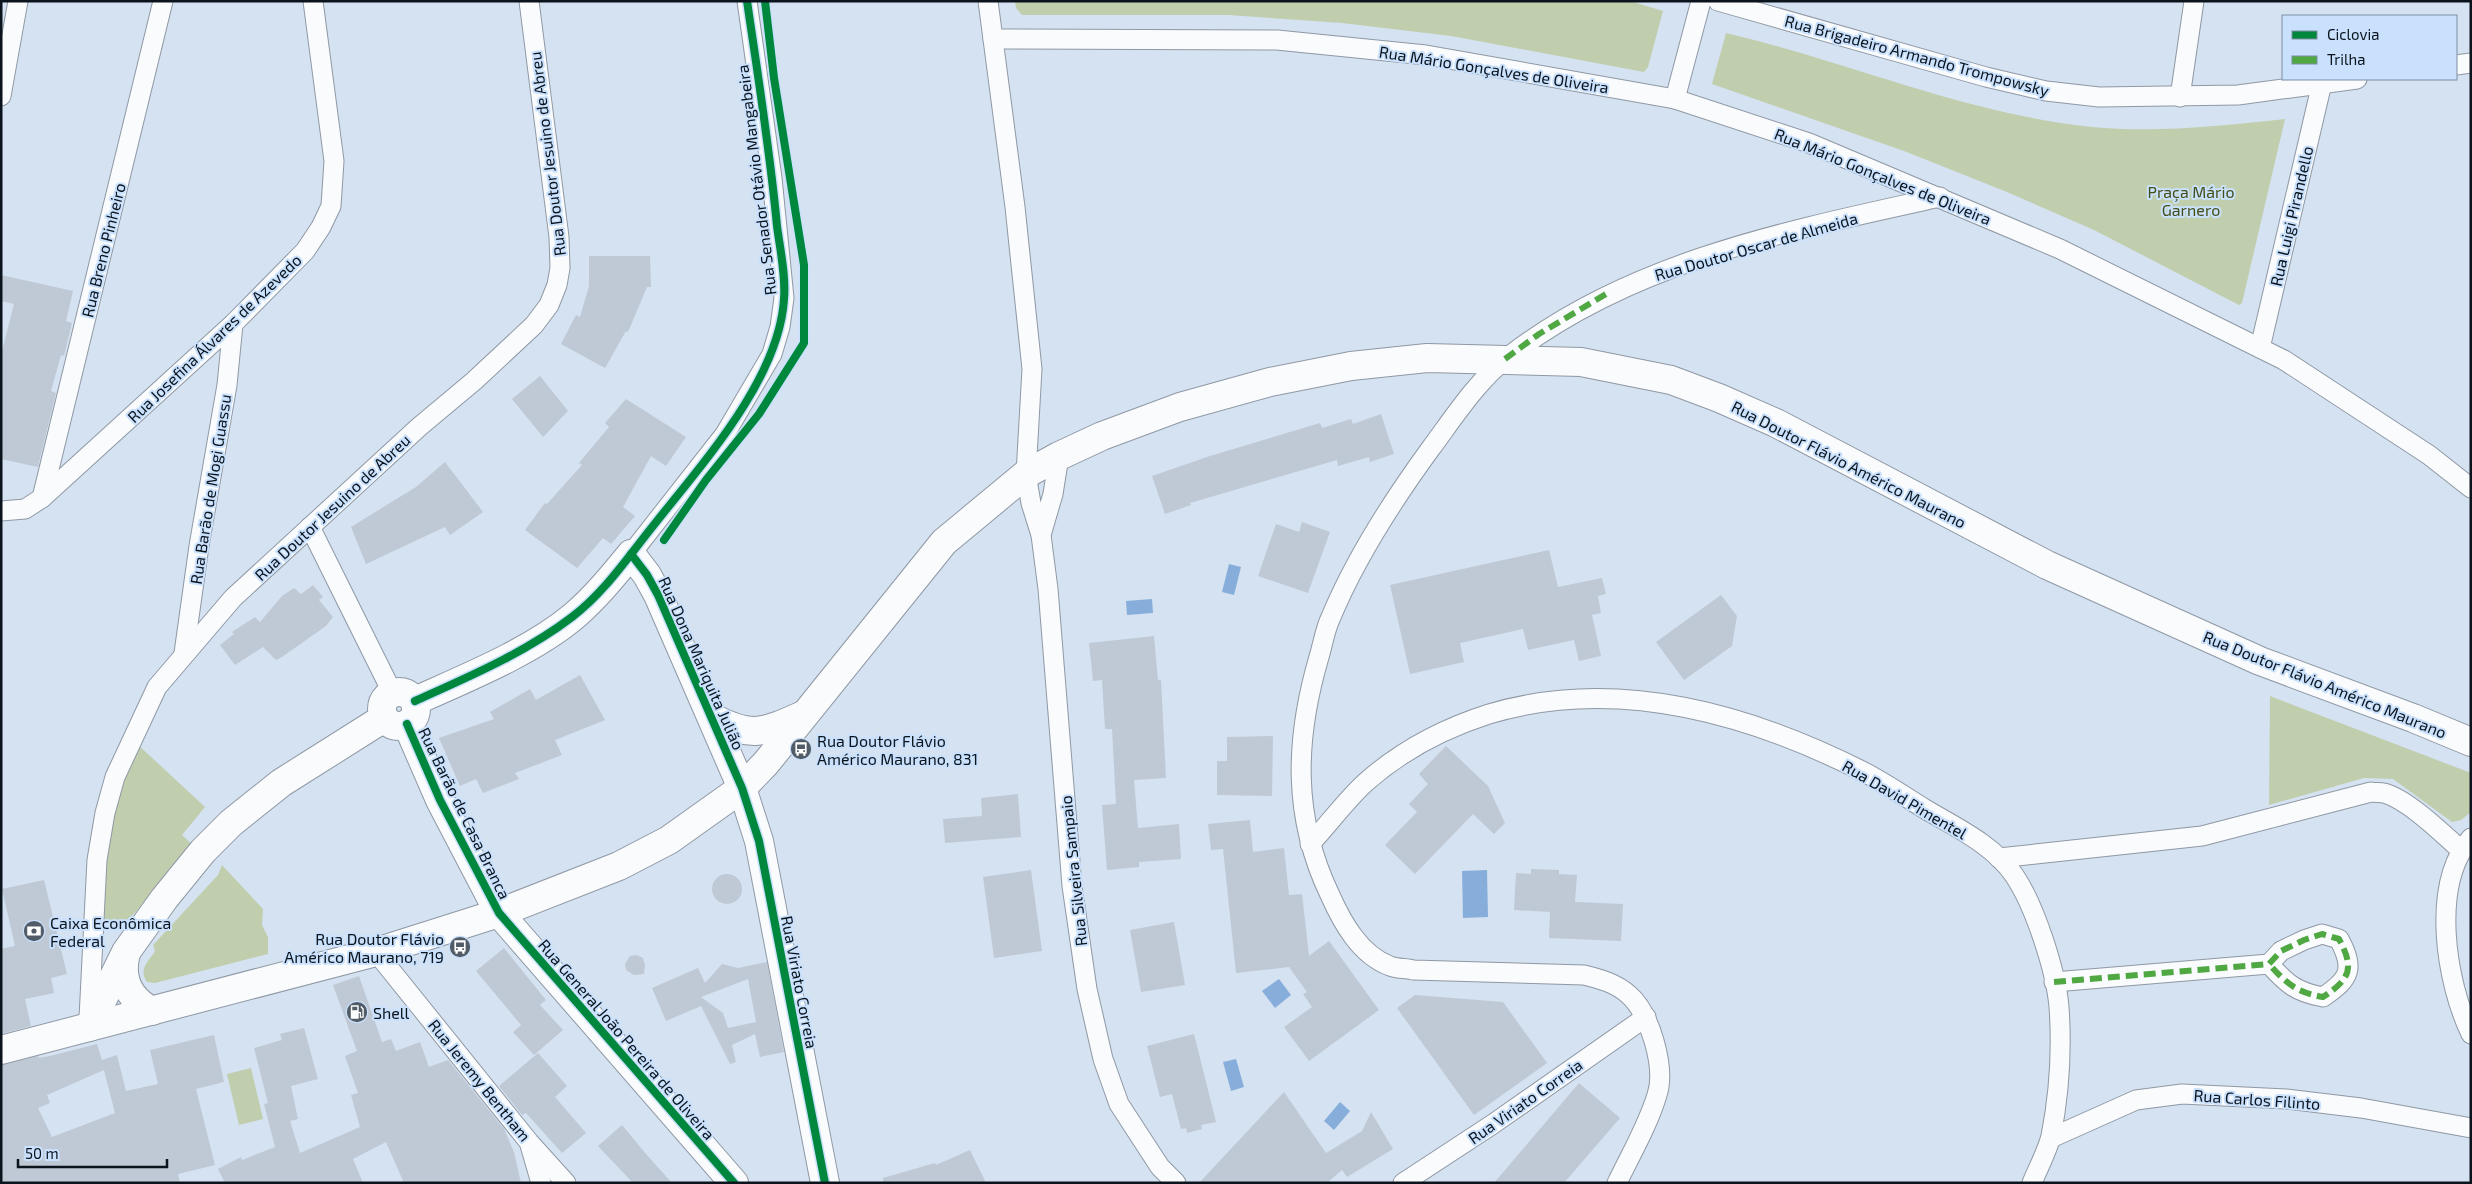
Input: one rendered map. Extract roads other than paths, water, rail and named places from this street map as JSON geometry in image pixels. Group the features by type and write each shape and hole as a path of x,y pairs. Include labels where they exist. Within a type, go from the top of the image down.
{"main road":[{"name":"Rua Doutor Flávio Américo Maurano","path":"1,1050 376,952 499,913 619,866 669,840 742,788 766,763 944,542 1026,474 1102,436 1180,407 1270,382 1351,366 1427,358 1581,362 1671,380 1719,398 1776,423 2065,574 2260,662 2413,718 2471,742"},
{"name":"Rua Senador Otávio Mangabeira","path":"89,1027 126,952 180,878 203,851 232,823 281,783 399,709 478,672 536,641 573,617 608,583 639,564"},
{"name":"Rua Dona Mariquita Julião","path":"639,564 658,595 742,788"},
{"name":"Rua Barão de Casa Branca","path":"399,709 440,800 499,913"},
{"name":"Rua Doutor Flávio Américo Maurano","path":"712,718 740,731 754,732 782,725 804,715"},
{"name":"Rua Viriato Correia","path":"742,788 759,841 825,1183"},
{"name":"Rua General João Pereira de Oliveira","path":"499,913 734,1183"},
{"path":"126,952 123,970 127,987 138,1001 152,1011"}],"street":[{"path":"1,96 18,1"},
{"name":"Rua Breno Pinheiro","path":"42,498 163,1"},
{"name":"Rua Josefina Álvares de Azevedo","path":"1,511 25,508 42,498 233,324 305,251 321,227 331,206 334,161 313,1"},
{"name":"Rua Doutor Jesuino de Abreu","path":"89,1027 96,860 105,813 115,777 157,687 184,653 233,598 419,427 474,381 534,325 549,305 557,285 560,268 559,237 529,1"},
{"name":"Rua Senador Otávio Mangabeira","path":"639,564 654,525 725,434 772,354 780,327 784,298 780,257 772,178 747,1"},
{"name":"Rua Silveira Sampaio","path":"988,1 1015,207 1032,369 1026,474 1031,503 1041,535 1072,886 1087,989 1103,1060 1119,1104 1160,1168 1176,1183"},
{"path":"1675,99 1701,1"},
{"name":"Rua Brigadeiro Armando Trompowsky","path":"1718,1 1976,74 2046,91 2099,97 2238,95 2348,80"},
{"path":"2180,97 2194,1"},
{"name":"Rua Mário Gonçalves de Oliveira","path":"993,39 1278,40 1426,56 1675,99 1809,143 2060,249 2284,360 2429,454 2471,488"},
{"path":"2457,65 2471,63"},
{"name":"Rua Luigi Pirandello","path":"2260,348 2322,83"},
{"name":"Rua Doutor Oscar de Almeida","path":"1617,1183 1658,1093 1660,1071 1646,1017 1630,995 1610,982 1584,975 1413,970 1390,966 1372,955 1354,938 1340,916 1327,890 1310,844 1300,786 1302,740 1311,686 1330,619 1356,566 1411,476 1470,395 1505,359 1539,334 1606,294 1672,267 1843,218 1940,197"},
{"name":"Rua Barão de Mogi Guassu","path":"184,653 199,546 227,384 233,324"},
{"name":"Rua Silveira Sampaio","path":"1041,535 1053,494 1059,456"},
{"name":"Rua Senador Otávio Mangabeira","path":"639,564 648,549 654,525"},
{"name":"Rua Barão de Casa Branca","path":"310,527 399,709"},
{"name":"Rua David Pimentel","path":"1310,844 1366,782 1421,743 1456,727 1517,707 1564,701 1625,698 1709,712 1744,721 1799,742 1864,772 1968,835 2000,858 2014,875 2033,912 2048,955 2059,1005 2060,1055 2050,1138 2032,1183"},
{"path":"2000,858 2202,836 2372,792 2388,794 2434,826 2466,844 2450,882 2447,950 2454,991 2471,1034"},
{"name":"Rua Jeremy Bentham","path":"376,952 530,1142 566,1183"},
{"path":"2054,982 2269,964"},
{"name":"Rua Viriato Correia","path":"1403,1183 1493,1124 1646,1017"},
{"name":"Rua Carlos Filinto","path":"2050,1138 2136,1100 2182,1094 2286,1099 2333,1104 2424,1118 2471,1128"},
{"path":"530,1142 541,1183"}],"water":[{"path":"1229,564 1241,567 1234,595 1222,592"},
{"path":"1152,599 1153,613 1127,615 1126,601"},
{"path":"1487,870 1488,917 1463,918 1462,871"},
{"path":"1279,979 1291,995 1275,1008 1262,991"},
{"path":"1236,1059 1244,1087 1231,1091 1223,1062"},
{"path":"1340,1102 1350,1111 1334,1130 1324,1121"}],"place":[{"name":"Rua Doutor Flávio Américo Maurano, 831","path":"801,749"},
{"name":"Caixa Econômica Federal","path":"34,931"},
{"name":"Rua Doutor Flávio Américo Maurano, 719","path":"460,947"},
{"name":"Shell","path":"357,1012"}],"park label":[{"name":"Praça Mário Garnero","path":"2191,200"}]}
